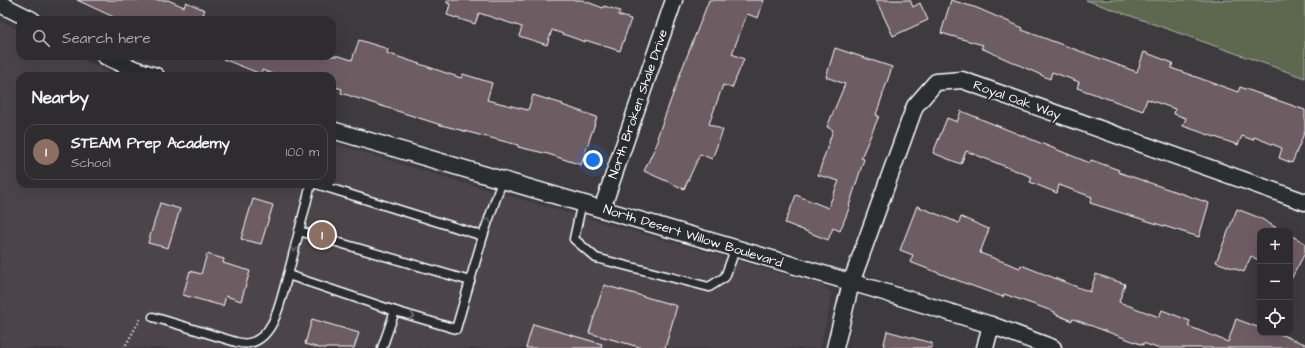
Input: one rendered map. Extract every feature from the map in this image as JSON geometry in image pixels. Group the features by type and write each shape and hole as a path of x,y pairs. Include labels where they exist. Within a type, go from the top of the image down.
{"street":[{"name":"North Broken Shale Drive","path":"602,209 674,0"},
{"path":"0,4 24,16"},
{"path":"114,60 143,72"},
{"name":"Royal Oak Way","path":"835,348 851,283 915,106 936,82 962,80 1305,202"},
{"name":"North Desert Willow Boulevard","path":"336,131 502,181 582,202 735,250 991,325 1053,348"},
{"path":"985,348 991,325"}],"lane":[{"path":"288,275 395,311 456,328 483,236 502,181"},
{"path":"153,317 236,342 249,343 258,339 268,330 274,318 288,275 310,188"},
{"path":"329,188 483,236"},
{"path":"582,202 574,239 596,258 709,286 725,277 735,250"},
{"path":"299,230 470,281"},
{"path":"382,348 395,311"}],"path":[{"path":"124,348 142,315 153,317"}],"shaded area":[{"path":"0,21 16,28 16,60 83,60 108,72 16,72 16,188 336,188 336,144 460,182 822,285 831,293 820,348 0,348"}],"green space":[{"path":"1086,0 1305,0 1305,78"}],"building":[{"path":"77,0 168,0 184,7 186,2 205,10 203,14 208,16 111,16"},
{"path":"447,0 582,0 603,8 604,6 620,11 618,15 631,19 620,51 585,40 585,42 552,30 547,45 519,36 522,27 479,13 475,24 447,15 450,4 447,3"},
{"path":"709,0 764,0 758,18 747,14 732,54 744,59 732,88 723,85 709,124 723,130 712,159 700,154 684,189 644,171 659,139 657,138"},
{"path":"876,0 910,0 913,7 920,3 928,20 893,36"},
{"path":"951,0 977,8 1023,28 1022,30 1137,72 1144,52 1173,63 1171,68 1238,92 1240,87 1305,110 1305,131 1292,163 1279,158 1282,148 1254,137 1253,140 1242,136 1238,145 1183,126 1186,118 1174,114 1175,109 1147,99 1143,111 1077,88 1079,82 1052,72 1050,79 981,48 983,45 941,33"},
{"path":"359,40 388,49 387,53 461,78 463,74 492,83 487,100 528,110 533,95 563,104 562,105 597,117 581,165 548,154 518,147 518,145 441,125 341,93 342,89 336,87 336,72 267,72 262,70 262,72 256,72 226,60 336,60 336,56 339,56 352,60"},
{"path":"835,48 892,67 876,115 879,116 861,158 864,159 850,206 840,231 833,228 828,240 785,223 796,195 828,208 839,181 818,175 833,130 827,127 845,84 826,77"},
{"path":"961,111 1090,163 1091,160 1119,170 1118,172 1209,203 1199,237 1090,203 1092,197 1059,185 1057,193 1030,182 1032,177 966,151 961,164 933,153 947,118 957,122"},
{"path":"253,199 273,205 261,244 241,239"},
{"path":"160,203 180,209 168,248 148,243"},
{"path":"917,206 959,223 961,217 989,229 980,253 1020,268 1021,265 1090,292 1096,274 1125,284 1119,302 1159,317 1162,310 1190,321 1188,326 1228,342 1236,319 1257,327 1257,336 1285,336 1305,344 1305,348 1157,348 1143,343 1143,345 1073,319 1072,321 1055,314 1055,312 1004,294 1003,297 910,262 913,255 900,250"},
{"path":"1237,209 1260,218 1277,228 1257,228 1257,259 1251,256 1244,272 1216,262"},
{"path":"1293,237 1305,243 1305,253 1293,275"},
{"path":"207,254 224,259 223,263 250,271 241,301 226,296 223,306 183,295 190,271 201,274"},
{"path":"604,285 677,306 665,348 643,348 589,333"},
{"path":"312,319 359,333 354,348 319,348 305,344"},
{"path":"533,324 602,344 601,348 526,348"},
{"path":"887,331 932,343 932,348 883,348"}],"place":[{"name":"STEAM Prep Academy","path":"322,235"}]}
